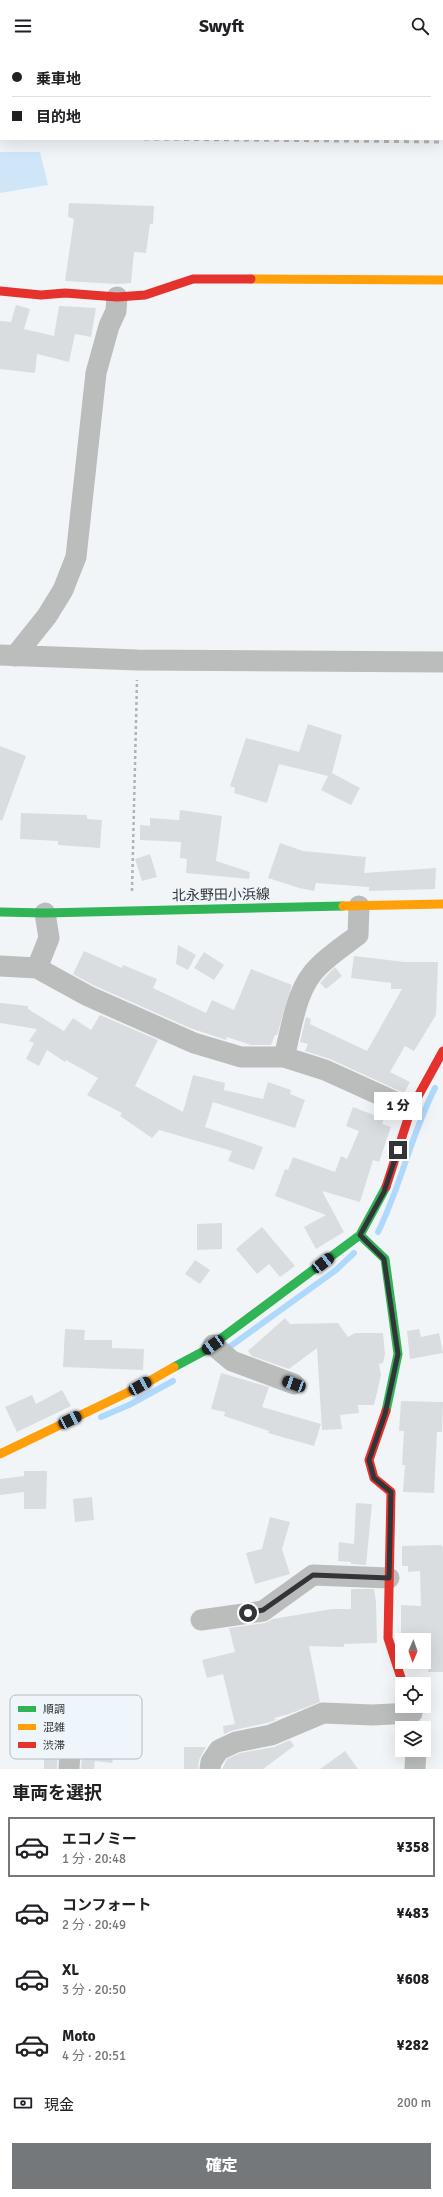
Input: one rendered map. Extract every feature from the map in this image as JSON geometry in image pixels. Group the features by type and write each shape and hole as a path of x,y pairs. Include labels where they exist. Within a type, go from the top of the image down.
{"street":[{"path":"0,291 41,295 65,293 117,297 145,295 193,279 443,280"},
{"path":"8,655 47,616 63,590 76,557 96,373 109,326 116,311 117,297"},
{"path":"8,655 137,660 443,662"},
{"name":"北永野田小浜線","path":"0,912 131,912 443,904"},
{"path":"284,1057 296,1011 307,981 319,966 358,934 359,906"},
{"path":"37,968 49,938 45,913"},
{"path":"0,966 37,968 88,996 194,1043 241,1057 284,1057 325,1070 411,1109"},
{"path":"0,1454 140,1386 213,1345 360,1235 384,1192 411,1109 443,1051"},
{"path":"360,1235 384,1259 398,1354 385,1414 369,1460 374,1478 391,1492 388,1638 401,1677"},
{"path":"213,1345 232,1361 294,1384"},
{"path":"200,1620 263,1610 313,1575 389,1578"},
{"path":"210,1769 211,1762 219,1750 236,1742 271,1735 323,1712 412,1716"},
{"path":"415,1769 416,1757"},
{"path":"69,1759 69,1769"}],"path":[{"path":"131,912 137,660"}],"shaded area":[{"path":"0,152 40,152 48,185 0,193"}],"building":[{"path":"69,203 154,206 153,224 150,224 146,253 134,252 131,283 117,284 65,281 74,219 68,217"},
{"path":"16,305 30,309 24,329 54,336 59,306 96,308 91,337 75,334 69,362 37,354 35,373 0,369 0,321 11,322"},
{"path":"308,724 342,735 332,773 360,788 351,805 321,790 328,776 279,764 267,803 234,793 235,788 230,786 246,738 299,752"},
{"path":"0,746 26,756 2,821 0,820"},
{"path":"180,810 222,816 216,861 250,872 249,879 186,873 187,859 180,858 181,842 140,840 140,825 150,826 150,818 179,820"},
{"path":"21,813 87,815 87,819 102,820 100,848 58,845 58,841 20,839"},
{"path":"280,843 303,851 366,857 364,873 436,868 435,889 369,891 369,887 316,883 314,891 299,888 268,878"},
{"path":"150,854 157,877 142,881 135,859"},
{"path":"178,945 196,955 188,970 176,964"},
{"path":"84,951 122,968 123,965 157,979 153,988 206,1013 212,1000 234,1010 251,969 292,985 277,1035 275,1035 271,1045 251,1045 227,1037 226,1040 190,1028 93,985 73,974"},
{"path":"204,952 224,965 214,980 194,968"},
{"path":"354,956 405,962 438,962 436,1015 414,1051 405,1046 390,1072 410,1082 404,1093 330,1059 305,1051 308,1044 300,1042 306,1017 311,1019 310,1024 367,1051 402,989 391,989 391,983 351,978"},
{"path":"335,967 342,976 326,989 320,983"},
{"path":"0,1003 28,1006 28,1009 64,1031 73,1018 91,1030 100,1015 158,1040 135,1086 183,1112 193,1075 225,1083 224,1090 263,1099 268,1082 291,1090 290,1094 305,1100 295,1128 213,1102 205,1127 263,1147 254,1170 228,1161 232,1151 159,1130 152,1138 120,1116 122,1113 87,1095 98,1078 66,1060 65,1062 47,1050 39,1066 26,1059 34,1043 29,1041 37,1029 0,1023"},
{"path":"353,1107 384,1119 382,1124 391,1127 379,1162 373,1160 360,1202 322,1191 344,1232 316,1249 304,1227 326,1215 275,1196 285,1169 288,1170 293,1157 335,1172 341,1156 347,1159 359,1131 346,1126"},
{"path":"222,1223 222,1249 197,1250 197,1224"},
{"path":"262,1227 295,1266 280,1277 269,1264 257,1274 236,1249"},
{"path":"195,1260 210,1270 200,1284 185,1274"},
{"path":"285,1318 290,1324 338,1323 348,1337 355,1333 383,1333 385,1354 383,1363 379,1364 381,1375 374,1405 358,1405 359,1413 340,1415 342,1429 322,1430 317,1348 289,1369 252,1356 248,1351"},
{"path":"65,1329 85,1330 84,1340 112,1340 112,1348 144,1349 143,1370 63,1367"},
{"path":"419,1329 421,1337 439,1333 443,1353 410,1359 407,1331"},
{"path":"221,1373 269,1387 262,1407 321,1424 314,1446 268,1433 269,1431 224,1416 225,1412 211,1409"},
{"path":"62,1390 71,1406 17,1432 5,1407 32,1395 36,1404"},
{"path":"401,1401 443,1402 442,1432 437,1432 434,1493 403,1492 405,1465 402,1465 404,1431 399,1431"},
{"path":"24,1471 47,1471 46,1509 24,1509 24,1492 0,1495 0,1479 24,1476"},
{"path":"92,1497 94,1520 75,1522 73,1499"},
{"path":"356,1503 372,1504 366,1565 338,1561 339,1542 354,1544"},
{"path":"270,1517 290,1522 282,1549 290,1574 255,1584 246,1553 262,1549"},
{"path":"441,1545 443,1547 443,1672 428,1672 428,1669 431,1669 431,1633 401,1633 401,1605 421,1606 420,1571 408,1572 408,1566 402,1566 402,1546"},
{"path":"351,1589 374,1589 376,1602 377,1643 344,1644 344,1647 309,1646 320,1702 274,1718 276,1720 267,1723 234,1730 224,1734 223,1726 235,1724 223,1674 207,1678 202,1660 235,1652 229,1628 265,1623 273,1619 332,1609 351,1609"},
{"path":"290,1740 294,1746 263,1769 222,1769 227,1759 240,1753 274,1747"},
{"path":"184,1747 206,1747 199,1760 198,1769 184,1769"},
{"path":"345,1751 358,1769 320,1769"},
{"path":"44,1759 58,1759 57,1769 44,1769"},
{"path":"82,1759 113,1759 112,1763 95,1761 94,1769 81,1769"}],"waterway":[{"path":"378,1232 393,1197 419,1123 435,1088"},
{"path":"228,1348 336,1270 354,1253"},
{"path":"101,1417 129,1405 173,1381"}],"railway":[{"path":"244,140 443,142"}],"traffic: fast":[{"path":"0,912 45,913 343,906"},
{"path":"174,1367 204,1351 360,1235 386,1187"},
{"path":"360,1235 385,1259 398,1354 386,1411"}],"traffic: slow":[{"path":"251,279 443,280"},
{"path":"343,906 443,904"},
{"path":"0,1454 141,1386 174,1367"}],"traffic: jam":[{"path":"0,291 41,295 65,293 117,297 145,295 193,279 251,279"},
{"path":"386,1187 411,1109 443,1051"},
{"path":"386,1411 369,1460 374,1478 391,1492 388,1638 401,1677"}],"route":[{"path":"248,1613 263,1610 313,1575 389,1578 391,1492 374,1478 369,1460 385,1414 398,1354 384,1259 360,1235 384,1192 398,1150"}]}
